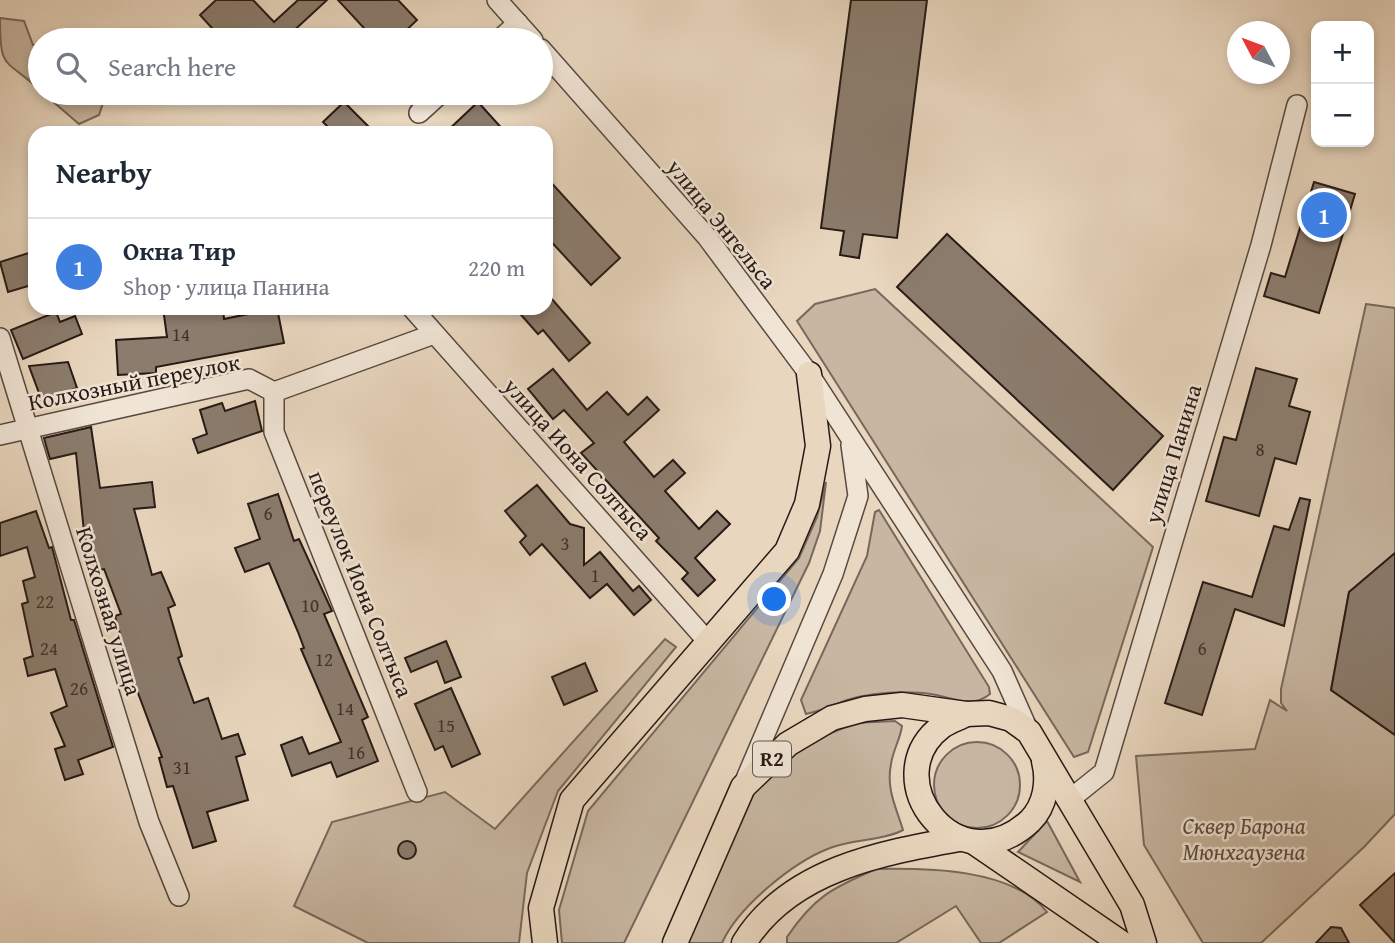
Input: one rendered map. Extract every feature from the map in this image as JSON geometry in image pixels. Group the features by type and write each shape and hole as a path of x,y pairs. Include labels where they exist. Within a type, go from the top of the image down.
{"main road":[{"path":"545,943 541,908 572,800 787,551 807,504 818,446 809,374"},
{"name":"R2","path":"675,943 743,787 788,744 832,718 865,709 902,705 966,714 989,713 1011,719 1035,742"},
{"path":"966,714 942,726 924,747 917,774 921,801 936,824 1121,943"},
{"path":"1035,742 1132,905 1144,943"},
{"path":"744,943 758,921 797,889 844,867 891,851 966,841 996,841 1017,832 1034,817 1045,796 1047,774 1035,742"}],"street":[{"path":"498,0 522,28"},
{"path":"512,28 518,23"},
{"name":"улица Энгельса","path":"553,63 706,237 809,374 850,441 1002,671 1035,742"},
{"path":"419,113 428,105"},
{"name":"улица Панина","path":"1069,800 1104,772 1261,246 1297,105"},
{"name":"улица Иона Солтыса","path":"418,315 709,642"},
{"path":"274,392 434,334"},
{"name":"Колхозная улица","path":"0,338 149,822 178,897"},
{"name":"Колхозный переулок","path":"0,435 249,379 274,392"},
{"name":"переулок Иона Солтыса","path":"274,392 274,432 416,792"},
{"path":"743,787 833,574 858,496 850,441"}],"green space":[{"path":"0,18 24,21 28,32 28,80 6,61 1,47"},
{"path":"57,105 102,105 99,115 79,124"},
{"path":"875,289 1153,547 1088,752 1074,757 797,321 815,304"},
{"name":"Сквер Барона Мюнхгаузена","path":"1366,304 1395,308 1395,553 1349,592 1331,690 1395,735 1395,814 1364,847 1261,943 1203,943 1144,845 1136,756 1255,749 1270,700 1287,711 1281,703 1281,689"},
{"path":"826,482 820,531 809,563 624,943 562,943 559,910 588,811 799,558 817,517"},
{"path":"879,510 989,687 990,694 982,699 966,701 923,693 875,694 857,697 806,714 801,700 867,556 875,512"},
{"path":"665,639 676,647 558,791 527,873 519,943 368,943 294,906 332,822 445,792 495,829"},
{"path":"895,721 902,726 892,759 890,782 892,798 903,830 839,845 815,855 784,875 753,901 740,915 722,943 688,943 749,797 793,749 855,723"},
{"path":"977,742 994,745 1008,754 1017,768 1020,785 1017,802 1008,816 994,825 977,828 960,825 946,816 937,802 934,785 937,768 946,754 960,745"},
{"path":"1047,821 1080,882 1018,852"},
{"path":"876,869 943,871 991,879 1032,897 1047,912 999,943 981,943 956,906 896,943 787,943 787,937 815,903 836,888"}],"building":[{"path":"216,0 253,0 274,22 298,0 327,0 297,28 212,28 200,15"},
{"path":"338,0 398,0 417,20 409,28 364,28"},
{"path":"851,0 927,0 897,238 863,234 859,258 840,255 844,231 821,228"},
{"path":"341,105 347,105 368,126 327,126 323,122"},
{"path":"475,105 481,105 500,126 452,126"},
{"path":"1314,182 1355,194 1319,313 1264,296 1271,273 1285,277"},
{"path":"553,185 620,258 591,285 553,244"},
{"path":"947,234 1163,436 1113,490 897,287"},
{"path":"28,253 28,286 8,292 0,262"},
{"path":"553,300 590,343 569,361 543,330 538,334 521,315 553,315"},
{"path":"48,315 57,315 60,322 75,316 82,334 23,359 11,330"},
{"path":"164,315 224,315 224,319 243,315 278,315 284,343 156,367 156,373 118,375 116,340 167,337"},
{"path":"68,362 77,388 42,401 29,366"},
{"path":"1256,368 1297,379 1289,406 1310,412 1296,464 1275,458 1259,516 1206,501 1224,437 1236,440"},
{"path":"553,369 587,410 607,392 628,415 647,397 659,410 624,442 654,477 673,460 685,473 665,491 699,529 717,511 730,524 695,558 715,580 698,596 682,579 688,573 656,541 659,538 581,453 594,443 564,410 553,419 528,389"},
{"path":"255,401 262,431 198,453 193,439 207,434 200,410 222,403 225,411"},
{"path":"91,427 100,488 152,482 155,507 134,509 152,575 161,572 175,605 168,608 182,656 178,658 194,703 208,698 222,739 238,734 245,754 236,757 248,800 207,812 216,841 193,848 173,786 167,787 159,758 162,757 132,677 115,616 121,614 104,569 96,571 88,542 85,542 76,453 50,459 44,438"},
{"path":"537,485 570,524 584,528 584,565 600,552 633,591 639,586 651,600 634,615 607,584 590,598 542,544 530,555 520,542 526,536 505,511"},
{"path":"278,494 294,541 299,539 332,611 324,614 368,717 362,720 378,761 337,777 331,762 292,776 281,745 302,737 309,754 341,742 301,649 304,648 269,563 245,572 235,548 260,539 248,504"},
{"path":"1300,498 1310,500 1284,626 1235,609 1202,715 1165,703 1203,582 1252,597 1274,526 1289,530"},
{"path":"36,511 49,548 52,547 71,620 74,620 113,747 78,760 83,774 65,780 55,749 65,746 51,713 67,706 55,669 28,676 24,659 33,656 22,604 28,602 23,581 35,577 27,547 0,556 0,523"},
{"path":"1395,553 1395,735 1331,690 1349,592"},
{"path":"446,641 461,677 445,683 437,661 411,672 405,658"},
{"path":"585,663 597,691 564,705 552,677"},
{"path":"451,688 480,754 452,767 443,746 435,750 415,704"},
{"path":"403,841 411,841 416,850 414,857 403,859 398,854 398,846"},
{"path":"1395,873 1395,943 1360,905"},
{"path":"1331,927 1341,928 1349,943 1316,943"}],"place":[{"name":"Окна Тир","path":"1324,215"}]}
